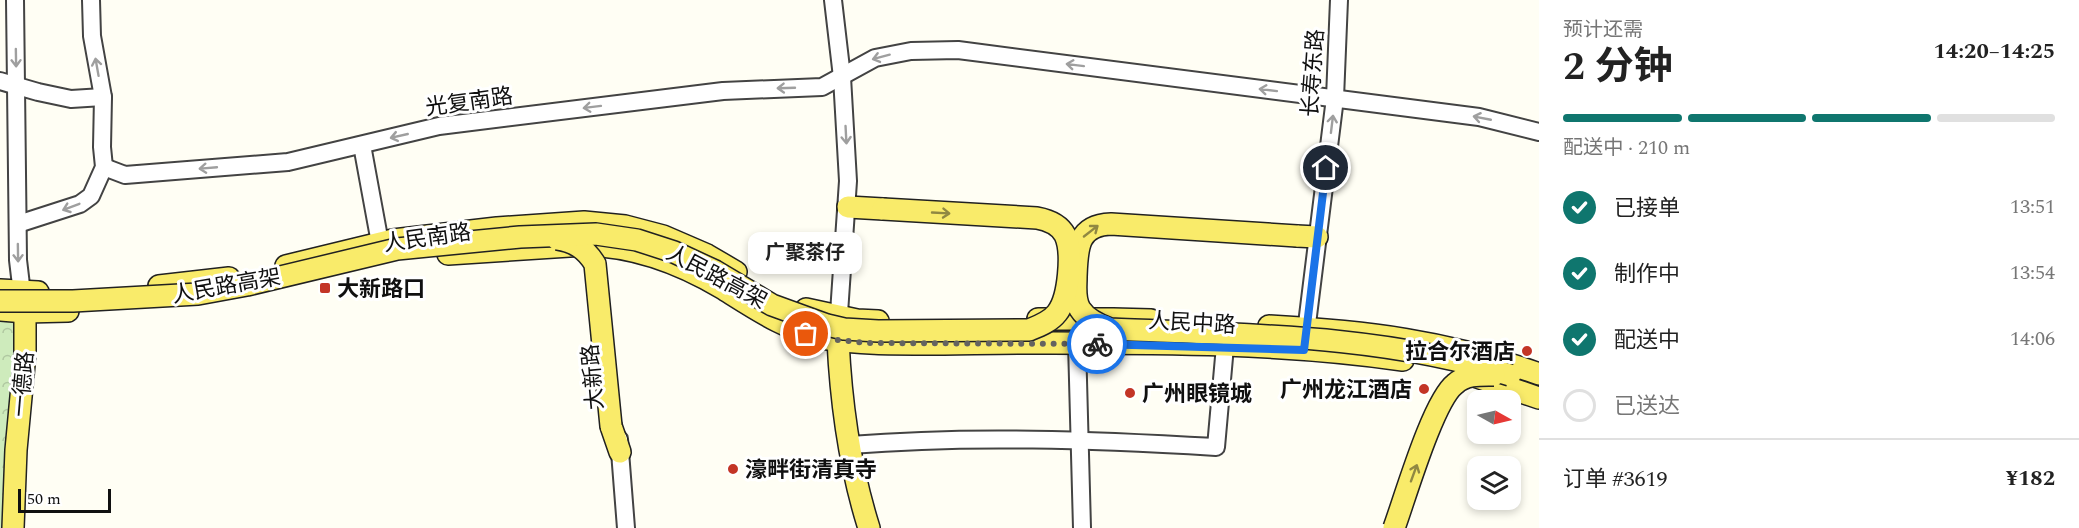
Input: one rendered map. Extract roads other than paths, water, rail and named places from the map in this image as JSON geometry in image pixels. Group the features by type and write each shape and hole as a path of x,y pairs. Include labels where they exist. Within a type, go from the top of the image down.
{"main road":[{"path":"848,207 1037,218 1050,221 1064,234 1068,249 1065,298 1054,317 1029,330"},
{"name":"人民南路","path":"0,310 15,298 209,282 380,243 428,235 545,224 602,223 641,229 685,244 782,299 800,307 839,317"},
{"path":"1110,329 1098,325 1085,315 1077,302 1076,295 1078,246 1084,235 1096,225 1307,236"},
{"name":"人民路高架","path":"0,301 73,302 198,294 247,285 397,249 536,236 596,234 620,236 656,245 715,271 772,305 811,320 844,328 878,331 1110,329 1322,339 1427,353 1539,385"},
{"path":"536,236 576,244 584,249 595,264 611,426 620,452"},
{"name":"人民南路","path":"15,298 101,310 205,302 246,295 353,268 401,259 542,247 604,245 648,254 674,263 778,321 806,334 838,340"},
{"name":"一德路","path":"13,528 16,450 25,354 15,298"},
{"name":"人民中路","path":"839,317 888,321 1113,319 1306,328 1421,340 1485,356 1539,374"},
{"path":"838,340 850,446 869,528"},
{"name":"人民中路","path":"838,340 895,344 1077,343 1304,350 1428,364 1485,379 1539,398"},
{"path":"1394,528 1445,393 1453,385 1471,376 1510,375"}],"street":[{"path":"15,0 8,83 18,224 15,298"},
{"path":"18,224 80,204 91,196 104,167 102,97 92,36 92,0"},
{"path":"833,0 842,77 848,181 838,340"},
{"name":"长寿东路","path":"1304,350 1307,236 1335,98 1339,0"},
{"name":"光复南路","path":"104,167 125,175 288,162 439,126 723,91 822,87 875,58 911,51 958,50 1335,98 1479,117 1539,132"},
{"path":"8,83 71,99 102,97"},
{"path":"362,145 380,243"},
{"name":"大新路","path":"602,223 626,528"},
{"path":"1077,343 1082,528"},
{"path":"850,446 892,442 1080,439 1216,447 1225,346"}],"place":[{"name":"大新路口","path":"325,288"},
{"name":"广聚茶仔","path":"806,334"},
{"name":"拉合尔酒店","path":"1527,351"},
{"name":"广州龙江酒店","path":"1424,389"},
{"name":"广州眼镜城","path":"1130,393"},
{"name":"濠畔街清真寺","path":"733,469"}]}
